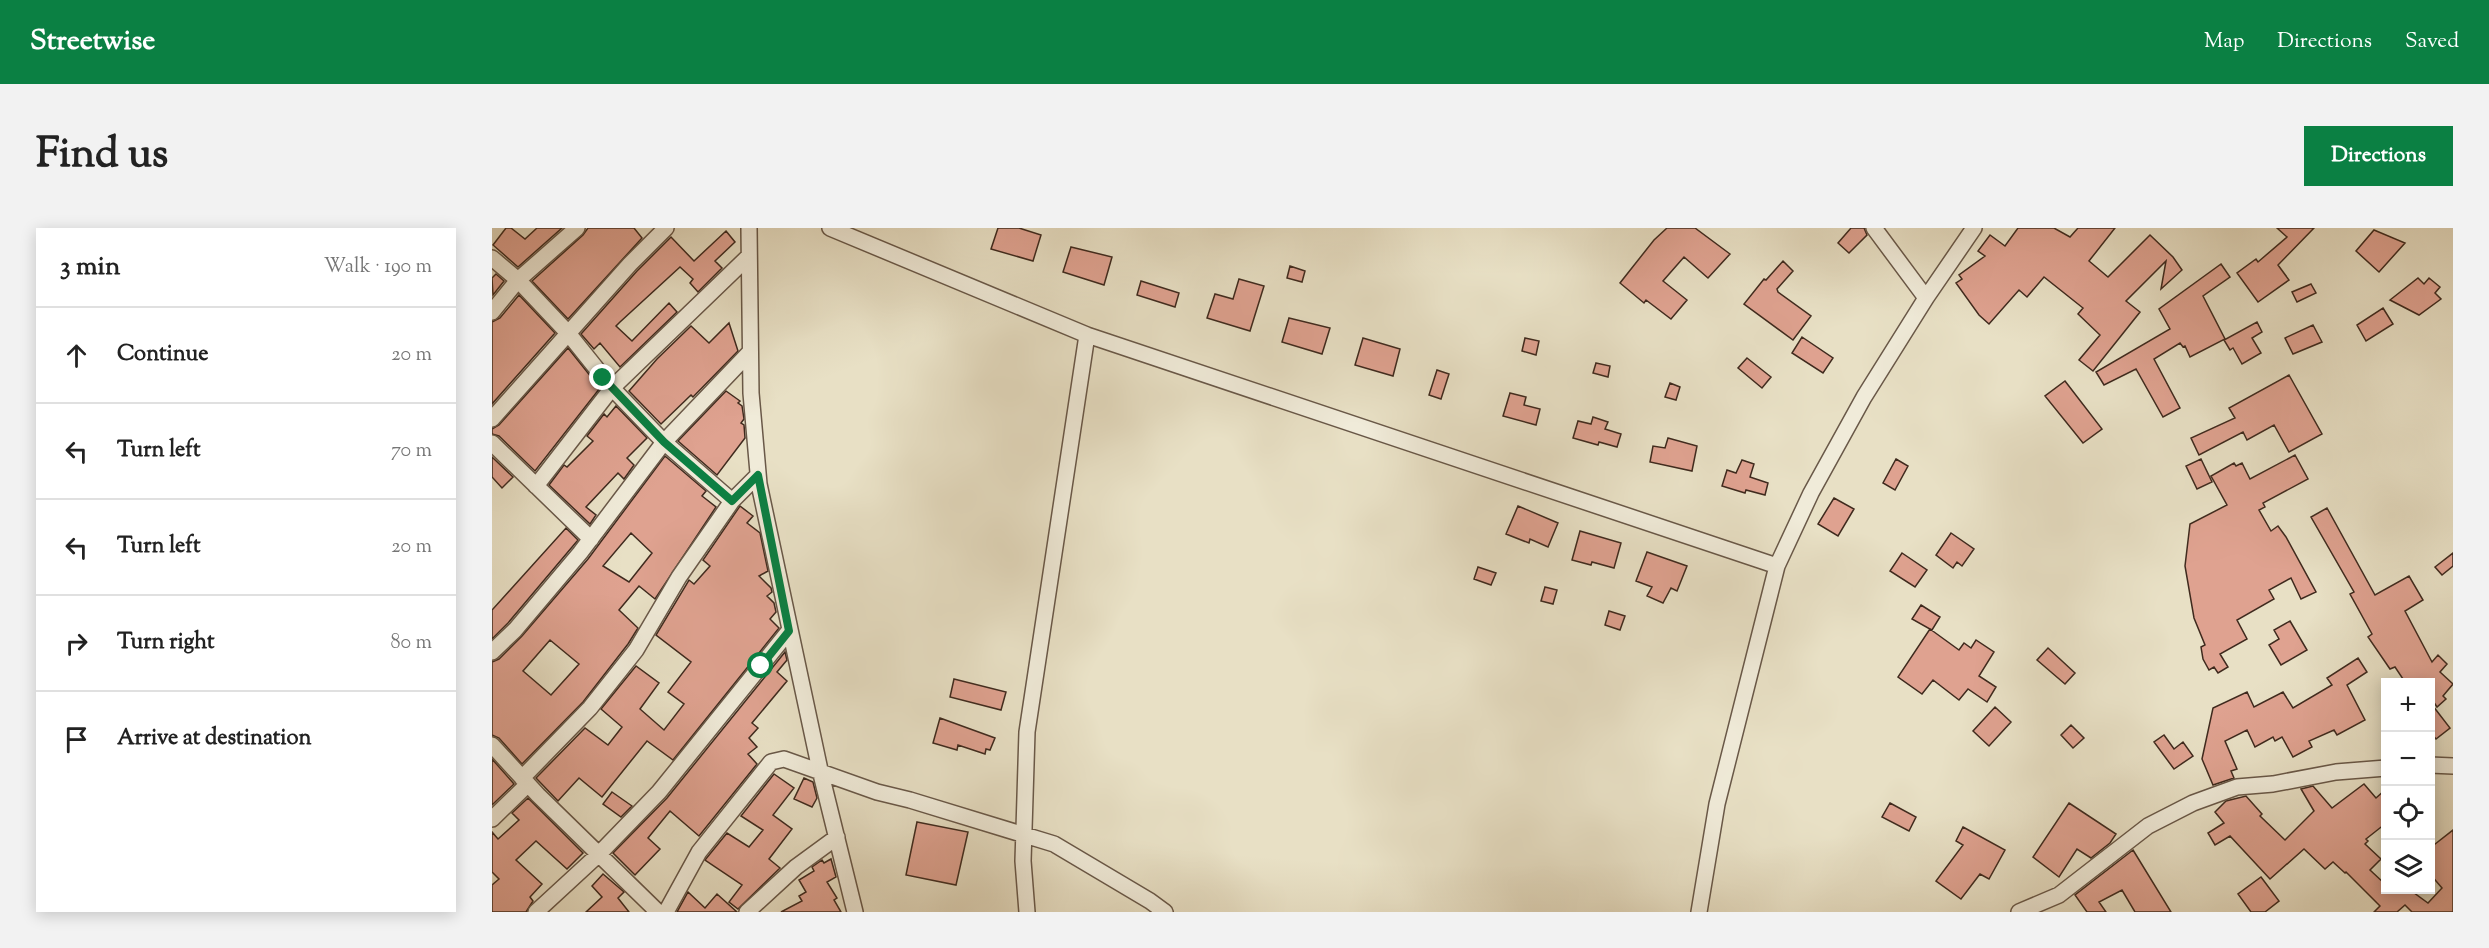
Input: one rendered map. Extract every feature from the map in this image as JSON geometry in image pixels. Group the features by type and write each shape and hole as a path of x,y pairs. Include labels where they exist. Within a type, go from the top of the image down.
{"street":[{"path":"492,312 518,280 578,228"},
{"path":"749,228 753,441 758,475 789,631 855,912"},
{"path":"830,228 1087,335 1777,566"},
{"path":"1874,228 1926,298"},
{"path":"1699,912 1717,804 1777,566 1811,493 1859,406 1926,298 1974,228"},
{"path":"492,419 664,229"},
{"path":"536,486 612,388 749,256"},
{"path":"492,258 518,280 568,333 612,388 664,442 732,501"},
{"path":"1027,912 1023,861 1027,732 1087,335"},
{"path":"492,652 515,630 591,539 664,442 750,352"},
{"path":"492,443 591,539"},
{"path":"492,819 590,708 636,650 679,577 732,501 758,475"},
{"path":"536,912 599,854 659,792 789,631"},
{"path":"492,745 525,781 658,912"},
{"path":"666,912 699,852 771,762 784,759 877,792 910,800 1024,837 1041,840 1068,851 1165,912"},
{"path":"2435,765 2453,766"},
{"path":"2019,912 2059,895 2148,826 2193,803 2237,787 2273,784 2336,772 2381,768"},
{"path":"747,912 796,867 837,837"}],"building":[{"path":"506,228 511,228 525,239 537,228 562,228 518,267 493,245"},
{"path":"588,228 634,228 642,238 568,319 532,281"},
{"path":"998,228 1019,228 1041,235 1033,261 991,249"},
{"path":"1667,228 1695,228 1730,254 1708,278 1684,257 1663,281 1687,300 1671,319 1646,300 1644,303 1620,283 1654,240"},
{"path":"1851,228 1864,228 1867,235 1849,253 1838,243"},
{"path":"2018,228 2054,228 2070,237 2078,228 2115,228 2089,261 2108,277 2150,235 2173,257 2182,270 2161,289 2166,261 2126,301 2140,312 2093,371 2079,360 2100,335 2078,314 2083,308 2044,277 2027,297 2019,290 1989,324 1979,315 1956,283 1962,279 1959,275 1985,256 1978,251 1990,235 2005,246"},
{"path":"2277,228 2314,228 2278,265 2289,280 2258,302 2237,273 2256,259 2258,262 2287,237"},
{"path":"2374,230 2405,243 2379,272 2356,251"},
{"path":"726,231 735,242 715,261 722,268 698,292 690,283 693,279 680,267 616,326 632,341 669,303 677,312 620,367 600,343 594,349 581,334 671,237 694,261"},
{"path":"1071,247 1112,257 1104,285 1063,272"},
{"path":"1783,261 1793,271 1777,289 1778,292 1811,316 1793,340 1744,304 1764,279 1766,280"},
{"path":"2221,264 2230,277 2203,296 2225,339 2190,357 2185,346 2183,347 2180,343 2154,359 2180,408 2163,417 2136,369 2104,385 2096,372 2170,329 2159,309"},
{"path":"1290,266 1305,271 1302,282 1287,278"},
{"path":"496,274 504,281 493,295 492,278"},
{"path":"2418,278 2424,284 2429,278 2440,287 2435,293 2441,299 2419,315 2390,300"},
{"path":"1239,279 1264,286 1250,331 1207,318 1215,294 1233,299"},
{"path":"1141,281 1179,293 1175,307 1137,295"},
{"path":"2311,284 2316,293 2297,302 2292,292"},
{"path":"519,295 555,333 492,404 492,322 500,318"},
{"path":"2383,308 2393,324 2366,341 2357,325"},
{"path":"1289,318 1330,328 1322,354 1282,342"},
{"path":"2257,322 2262,332 2252,338 2261,353 2242,364 2233,348 2230,350 2224,340"},
{"path":"729,323 738,351 693,397 691,395 661,424 629,391 657,359 691,326 709,343"},
{"path":"2313,325 2322,342 2293,354 2285,338"},
{"path":"1802,337 1833,358 1823,373 1792,353"},
{"path":"1363,338 1400,349 1393,376 1355,365"},
{"path":"1525,338 1539,341 1536,355 1522,351"},
{"path":"568,348 600,388 535,471 499,436 492,434 492,429 499,425"},
{"path":"1747,358 1771,377 1762,388 1738,368"},
{"path":"1596,363 1610,366 1608,377 1593,373"},
{"path":"1437,370 1449,374 1441,399 1429,395"},
{"path":"2289,375 2322,434 2289,452 2274,425 2247,440 2243,432 2199,455 2191,438 2235,418 2229,408"},
{"path":"2065,381 2102,429 2083,443 2045,396"},
{"path":"1670,383 1680,387 1676,400 1665,397"},
{"path":"726,391 740,401 738,403 742,406 744,419 741,423 744,425 745,438 717,475 678,441"},
{"path":"1510,393 1526,397 1524,405 1540,409 1536,425 1503,416"},
{"path":"616,406 647,438 627,458 634,465 624,479 618,473 586,507 596,515 590,524 549,485 564,465 567,467 593,441 587,436 604,414 607,417"},
{"path":"1593,417 1608,422 1605,429 1621,434 1617,447 1599,442 1598,445 1573,438 1578,421 1591,424"},
{"path":"1668,438 1697,446 1692,471 1650,462 1653,446 1665,448"},
{"path":"2295,455 2308,479 2263,503 2265,507 2259,510 2271,531 2278,526 2286,537 2316,592 2301,599 2291,578 2269,590 2274,599 2237,620 2247,639 2220,654 2228,667 2218,673 2214,667 2209,670 2203,659 2201,647 2205,645 2194,618 2185,566 2190,524 2227,505 2211,476 2234,463 2236,466 2242,463 2250,479"},
{"path":"665,456 706,491 702,496 716,507 655,599 639,586 619,610 638,628 628,644 583,702 522,764 499,738 492,735 492,662 499,659 522,636 588,559","holes":["631,533 652,553 629,582 603,566","550,640 579,664 551,695 523,671"]},
{"path":"492,457 513,477 502,488 492,477"},
{"path":"1896,459 1908,466 1895,490 1883,483"},
{"path":"2201,459 2212,482 2197,489 2186,466"},
{"path":"1742,460 1754,464 1750,477 1768,483 1765,495 1746,490 1745,493 1722,486 1727,470 1736,473"},
{"path":"1834,498 1854,509 1838,536 1818,524"},
{"path":"740,506 753,516 747,523 760,533 768,571 759,576 771,588 772,592 767,596 774,603 776,612 770,619 779,628 673,760 647,741 602,797 579,778 558,801 536,778 585,728 608,745 622,727 601,709 636,666 659,683 640,709 664,730 684,704 668,692 691,662 656,635 689,580 694,584 710,566 703,560"},
{"path":"1518,506 1558,523 1548,547 1530,539 1529,543 1506,534"},
{"path":"2327,508 2375,595 2409,576 2423,600 2405,611 2432,662 2438,655 2447,664 2440,672 2453,684 2443,696 2446,699 2437,707 2435,678 2402,678 2395,667 2390,669 2368,637 2372,634 2350,594 2354,592 2311,517"},
{"path":"566,528 578,540 492,639 492,610"},
{"path":"1580,531 1621,543 1614,568 1572,560"},
{"path":"1951,533 1974,549 1962,566 1957,562 1953,568 1936,555"},
{"path":"1647,552 1687,566 1677,591 1671,588 1663,603 1647,596 1652,587 1636,581"},
{"path":"1902,553 1927,570 1915,587 1890,571"},
{"path":"2453,553 2453,566 2442,575 2435,567"},
{"path":"1478,567 1496,573 1491,585 1474,579"},
{"path":"1545,587 1557,590 1553,604 1541,601"},
{"path":"1921,605 1940,617 1932,630 1912,619"},
{"path":"1609,611 1625,616 1620,630 1605,625"},
{"path":"2290,621 2307,650 2281,665 2269,645 2279,639 2274,630"},
{"path":"1930,629 1959,650 1964,643 1971,648 1976,640 1994,652 1979,676 1996,687 1987,702 1968,689 1959,700 1933,680 1922,694 1898,677"},
{"path":"2048,648 2075,673 2065,684 2037,660"},
{"path":"785,652 787,660 777,672 787,681 752,723 758,728 749,738 757,747 748,754 757,764 699,836 670,811 648,838 660,849 635,875 613,853 667,798"},
{"path":"2358,658 2367,672 2347,685 2365,720 2337,735 2334,730 2309,741 2312,747 2293,757 2282,737 2275,741 2273,737 2255,747 2247,730 2225,741 2237,769 2231,771 2234,778 2213,785 2202,759 2213,708 2247,692 2254,707 2283,692 2293,708 2332,685 2327,678"},
{"path":"954,679 1006,692 1001,710 950,697"},
{"path":"1995,707 2011,722 1989,746 1973,731"},
{"path":"2435,709 2450,728 2435,738"},
{"path":"940,718 995,738 990,750 986,749 985,754 958,745 957,750 933,743"},
{"path":"2071,725 2084,738 2073,748 2061,735"},
{"path":"2164,735 2174,749 2183,742 2193,756 2174,769 2154,742"},
{"path":"492,759 514,784 492,805"},
{"path":"774,774 794,788 773,815 792,829 769,859 780,868 738,909 729,902 742,885 705,860 727,833 749,847 763,830 741,816"},
{"path":"804,778 813,782 817,798 812,807 794,799"},
{"path":"2364,784 2376,798 2381,794 2381,827 2366,839 2368,841 2365,844 2381,859 2370,870 2381,880 2381,894 2416,894 2428,903 2442,888 2435,880 2435,844 2453,830 2453,912 2412,912 2405,905 2397,912 2374,912 2380,906 2346,872 2333,862 2325,869 2304,849 2270,879 2230,836 2215,845 2208,833 2224,823 2215,812 2226,801 2246,796 2262,814 2260,816 2285,840 2314,811 2301,789 2313,786 2332,808"},
{"path":"612,792 632,806 621,817 603,804"},
{"path":"528,798 583,853 567,869 536,841 516,860 542,884 530,897 533,901 526,912 492,912 492,885 499,879 492,872 492,832 498,839 519,820 512,813"},
{"path":"1890,803 1916,817 1909,831 1882,817"},
{"path":"2069,803 2116,834 2110,843 2091,858 2077,849 2059,877 2033,857"},
{"path":"917,822 968,832 956,885 906,875"},
{"path":"1963,827 2005,850 1989,879 1980,874 1961,899 1936,881 1963,845 1956,841"},
{"path":"2133,850 2171,912 2135,912 2122,890 2099,902 2106,912 2087,912 2075,895"},
{"path":"831,859 836,877 827,882 837,898 834,900 841,912 781,912 802,901 799,896 806,892 799,880 814,871 812,867 822,860 824,863"},
{"path":"603,874 624,892 618,898 629,912 586,912 602,897 592,886"},
{"path":"2261,877 2279,901 2265,912 2251,912 2238,894"},
{"path":"688,892 705,908 717,894 737,912 677,912"}],"route":[{"path":"603,378 664,442 732,501 758,475 789,631 761,666"}]}
